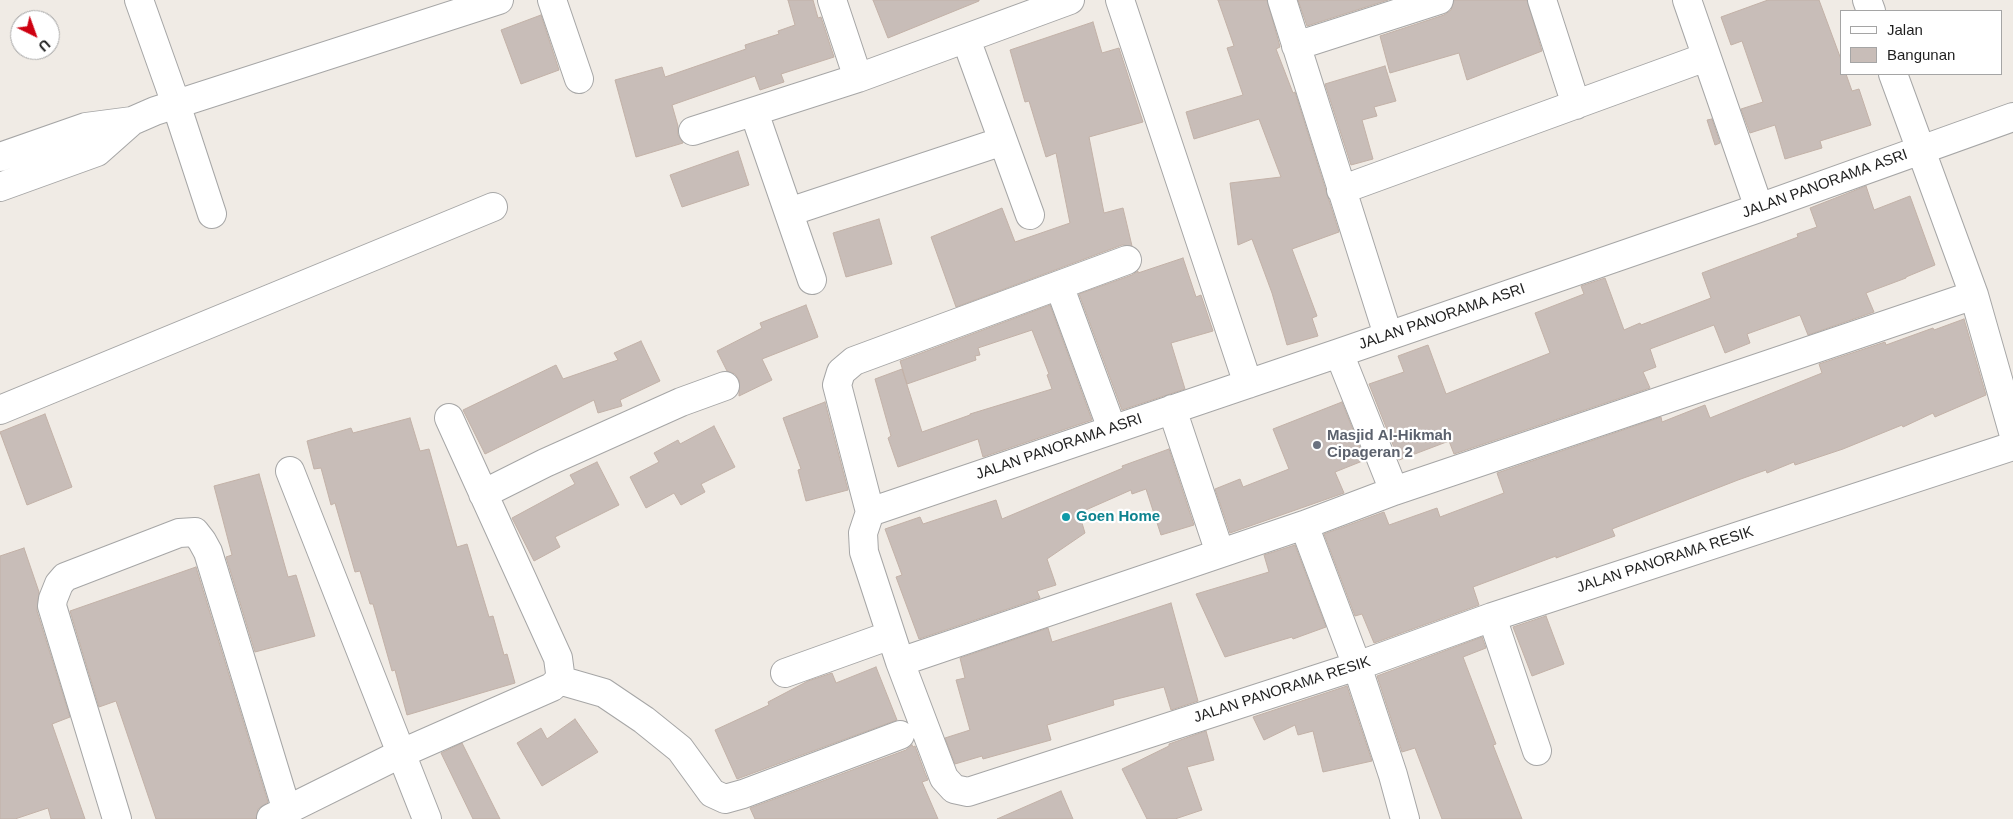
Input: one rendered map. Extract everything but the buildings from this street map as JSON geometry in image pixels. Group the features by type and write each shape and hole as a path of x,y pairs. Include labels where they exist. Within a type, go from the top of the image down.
{"street":[{"path":"139,0 212,214"},
{"path":"0,157 86,127 132,121 176,104 499,0"},
{"path":"552,0 579,79"},
{"path":"832,0 858,78"},
{"path":"1120,0 1248,384"},
{"path":"1282,0 1388,335"},
{"path":"1296,46 1439,0"},
{"path":"1542,0 1576,105"},
{"path":"1687,0 1758,208"},
{"path":"693,131 858,78 1061,4"},
{"path":"966,39 1030,215"},
{"path":"1341,190 1706,57"},
{"path":"1893,75 1974,295 2013,432"},
{"path":"754,112 812,280"},
{"name":"JALAN PANORAMA ASRI","path":"870,512 1339,353 1758,208 2013,117"},
{"path":"0,187 97,152 132,121"},
{"path":"789,212 1003,141"},
{"path":"0,410 493,207"},
{"path":"870,512 837,385 841,372 854,361 1127,260"},
{"path":"1059,285 1112,429"},
{"path":"900,662 1304,525 1394,491 1974,295"},
{"path":"1339,353 1394,491"},
{"path":"483,494 545,463 654,414 725,386"},
{"path":"1172,409 1220,553"},
{"path":"117,819 52,606 53,599 59,584 65,577 179,533 194,532 208,552 278,815 402,753 552,687 558,680 560,673 558,658 449,418"},
{"name":"JALAN PANORAMA RESIK","path":"870,512 862,534 864,552 900,662 944,778 954,789 968,792 1357,666 1492,617 2013,446"},
{"path":"290,471 427,819"},
{"path":"1304,525 1357,666 1393,775 1405,819"},
{"path":"1492,617 1537,751"},
{"path":"785,673 891,635"},
{"path":"558,680 604,693 644,720 680,749 712,793 725,799 743,794 900,734"}],"place":[{"name":"Masjid Al-Hikmah Cipageran 2","path":"1317,445"},
{"name":"Goen Home","path":"1066,517"}]}
